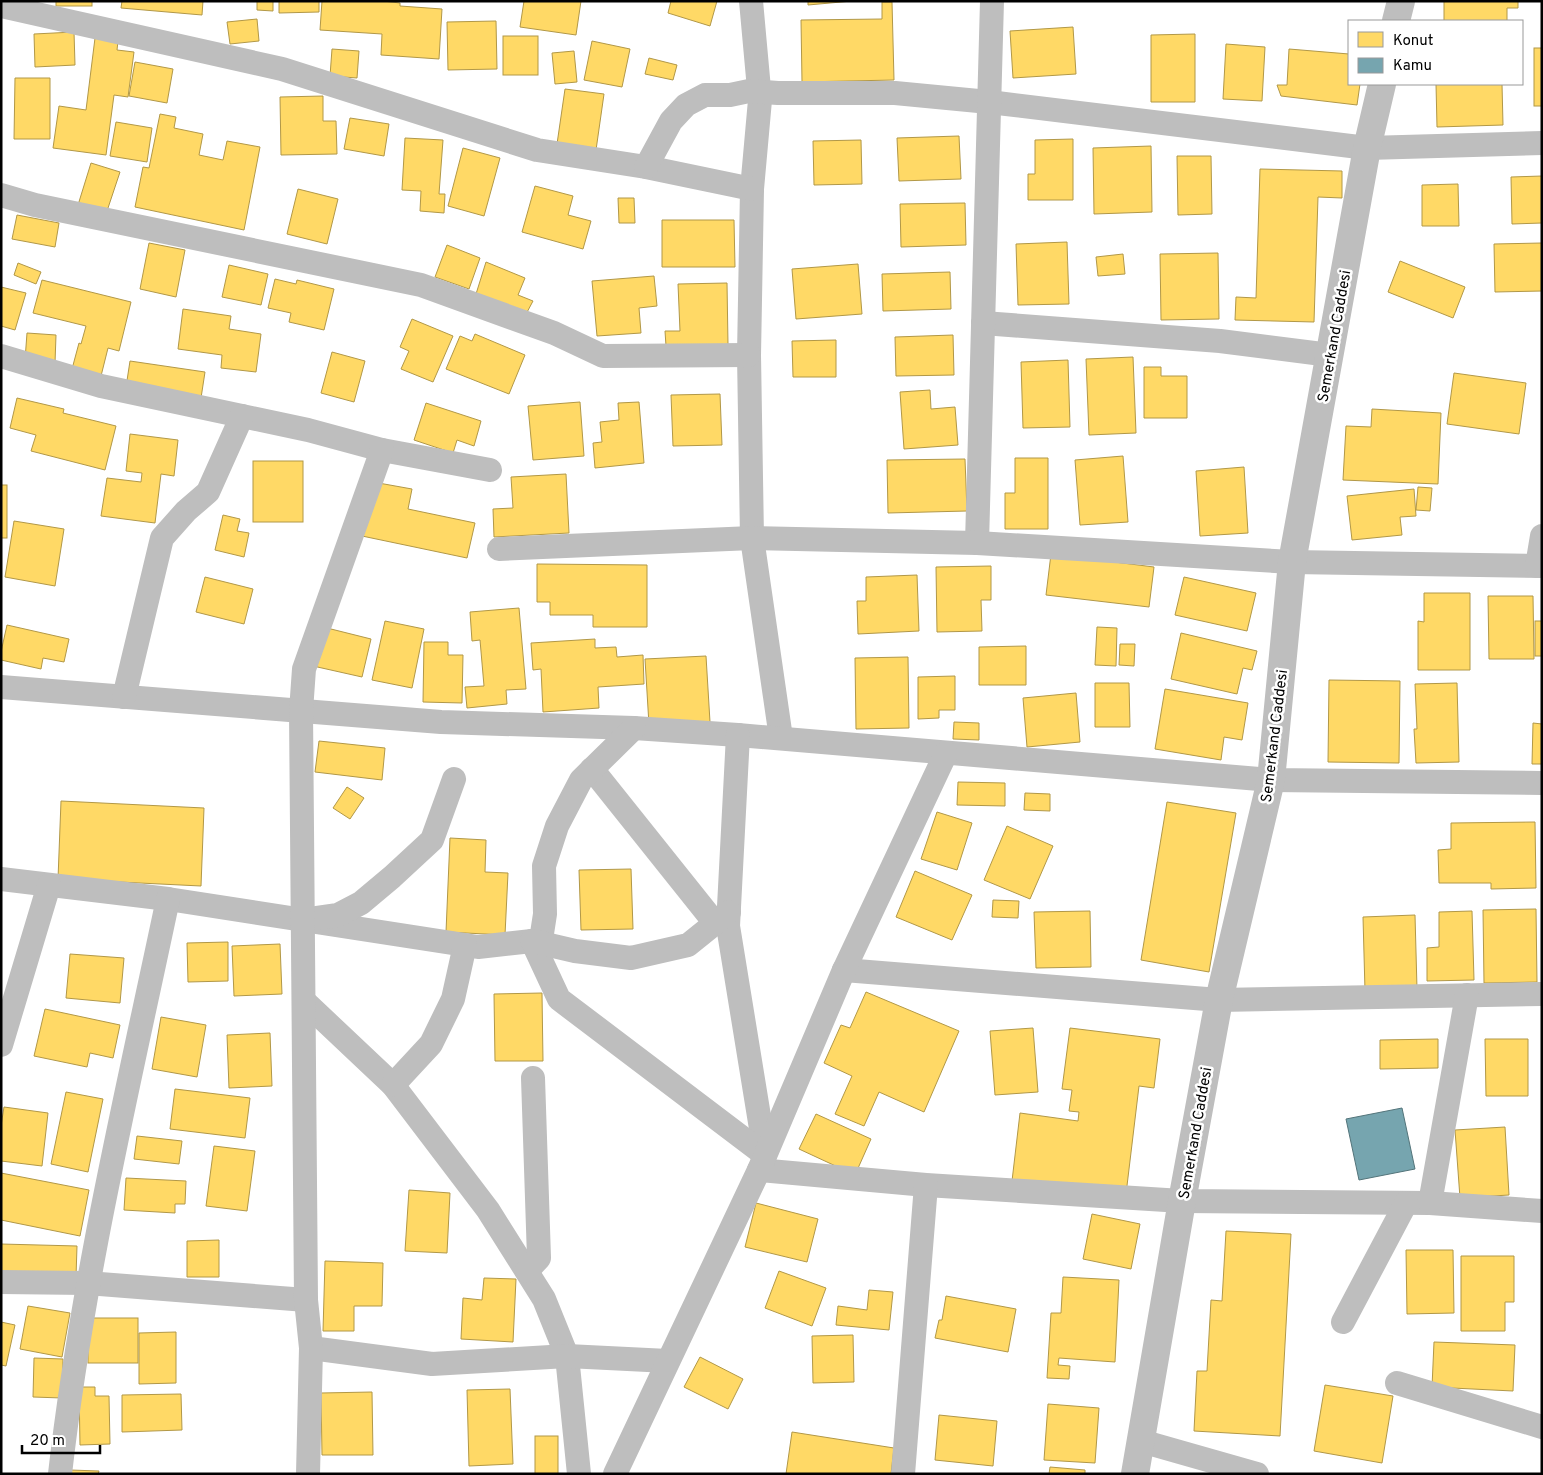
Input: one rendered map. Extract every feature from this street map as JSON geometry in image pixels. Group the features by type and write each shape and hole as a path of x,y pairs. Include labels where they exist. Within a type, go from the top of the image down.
{"street":[{"path":"751,1 760,100 752,189 749,355 752,538 781,738"},
{"path":"977,543 992,1"},
{"path":"1396,20 1401,1"},
{"path":"1,6 282,69 537,150 646,168 752,189"},
{"name":"Semerkand Caddesi","path":"1135,1474 1182,1201 1220,1000 1272,780 1292,562 1367,148 1382,85"},
{"path":"646,168 671,121 686,105 705,95 730,95 749,91 895,93 989,102 1367,148 1542,143"},
{"path":"1,195 35,205 422,285 554,333 603,356 749,355"},
{"path":"983,323 1220,341 1330,355"},
{"path":"1,356 101,386 308,430 382,450 490,470"},
{"path":"124,697 162,538 186,511 208,492 242,416"},
{"path":"308,1474 310,1348 306,1300 301,711 304,669 382,450"},
{"path":"499,549 752,538 977,543 1292,562 1539,566 1542,536"},
{"path":"1,687 441,722 634,728 781,738 1272,780 1542,783"},
{"path":"1,879 168,898 478,947 541,940 545,914 544,866 557,826 581,780 634,728"},
{"path":"532,941 575,951 632,958 688,945 722,917 738,735"},
{"path":"615,1474 763,1159 844,970 946,753"},
{"path":"592,769 728,926 763,1159"},
{"path":"303,920 338,915 361,903 432,840 454,779"},
{"path":"1,1046 49,885"},
{"path":"60,1474 68,1405 87,1284 168,898"},
{"path":"532,941 559,999 763,1159 926,1185 1182,1201 1430,1203 1542,1211"},
{"path":"393,1085 430,1044 453,999 465,945"},
{"path":"844,970 1220,1000 1542,994"},
{"path":"1430,1203 1467,995"},
{"path":"304,1001 393,1085 488,1210 544,1299 567,1356 579,1474"},
{"path":"527,1271 539,1258 533,1078"},
{"path":"902,1474 926,1185"},
{"path":"1343,1322 1406,1203"},
{"path":"1,1282 87,1284 306,1300"},
{"path":"310,1348 432,1364 567,1356 668,1361"},
{"path":"1397,1383 1542,1427"},
{"path":"1141,1442 1257,1474"}],"building: Konut":[{"path":"56,1 92,1 92,6 56,6"},
{"path":"122,1 203,1 202,15 121,8"},
{"path":"257,1 273,1 273,11 257,10"},
{"path":"279,1 319,1 319,12 279,13"},
{"path":"322,1 383,1 400,3 400,6 442,9 439,59 381,55 382,34 320,30"},
{"path":"524,1 581,1 576,35 520,27"},
{"path":"671,1 717,1 710,26 668,13"},
{"path":"808,1 852,1 808,5"},
{"path":"1444,1 1518,1 1518,8 1507,8 1507,20 1444,20"},
{"path":"882,2 892,2 894,80 802,82 801,20 882,19"},
{"path":"257,19 259,41 230,44 227,22"},
{"path":"496,21 497,69 448,70 447,22"},
{"path":"1073,27 1076,74 1013,78 1010,31"},
{"path":"74,32 75,65 35,67 34,34"},
{"path":"1195,34 1195,102 1151,102 1151,35"},
{"path":"503,36 538,36 538,75 503,75"},
{"path":"95,38 118,41 117,50 134,52 128,97 114,95 106,155 53,148 59,106 86,110"},
{"path":"592,41 630,49 622,87 584,80"},
{"path":"1226,44 1265,47 1262,101 1223,99"},
{"path":"1534,48 1542,48 1542,106 1534,106"},
{"path":"332,49 359,51 357,78 330,76"},
{"path":"1289,49 1348,54 1348,85 1360,85 1357,105 1281,96 1277,85 1287,85"},
{"path":"574,51 577,82 555,84 552,53"},
{"path":"649,58 677,65 673,80 645,74"},
{"path":"135,62 173,69 167,103 129,96"},
{"path":"15,78 50,78 50,139 14,139"},
{"path":"1436,85 1502,85 1503,125 1437,127"},
{"path":"565,89 604,94 596,150 557,144"},
{"path":"323,96 323,121 336,121 337,154 281,155 280,97"},
{"path":"160,114 176,117 174,128 203,134 199,155 223,160 227,141 260,147 244,230 135,207 143,167 149,168"},
{"path":"350,118 389,124 384,156 344,149"},
{"path":"116,122 152,128 147,162 110,156"},
{"path":"959,136 961,179 899,181 897,138"},
{"path":"405,138 443,140 439,194 445,194 444,213 420,211 421,191 402,190"},
{"path":"1073,139 1073,200 1028,200 1028,174 1035,174 1035,140"},
{"path":"861,140 862,184 814,185 813,141"},
{"path":"1151,146 1152,212 1094,214 1093,148"},
{"path":"463,148 500,158 484,216 448,206"},
{"path":"1177,156 1211,156 1212,214 1178,215"},
{"path":"91,163 120,172 106,214 78,205"},
{"path":"1260,169 1342,171 1342,198 1318,197 1314,322 1235,320 1236,297 1256,298"},
{"path":"1542,176 1542,223 1512,224 1511,177"},
{"path":"1458,184 1459,226 1422,226 1422,185"},
{"path":"535,186 573,196 568,215 591,221 583,249 522,232"},
{"path":"298,189 338,199 327,244 287,234"},
{"path":"618,198 634,198 635,223 619,223"},
{"path":"965,203 966,245 901,247 900,204"},
{"path":"17,215 59,223 55,247 12,239"},
{"path":"662,220 734,220 735,267 662,267"},
{"path":"1067,242 1069,304 1018,305 1016,244"},
{"path":"149,243 185,250 176,297 140,289"},
{"path":"1542,243 1542,291 1495,292 1494,244"},
{"path":"447,245 480,258 469,289 435,277"},
{"path":"1218,253 1219,319 1161,320 1160,254"},
{"path":"1123,254 1125,274 1098,276 1096,257"},
{"path":"1400,261 1465,287 1453,318 1388,292"},
{"path":"486,262 525,278 518,295 533,301 525,316 476,294"},
{"path":"18,263 41,272 36,284 14,275"},
{"path":"858,264 862,314 796,319 792,269"},
{"path":"229,265 268,274 261,305 222,297"},
{"path":"950,272 951,309 883,311 882,274"},
{"path":"654,276 657,306 639,308 641,333 597,336 592,281"},
{"path":"275,279 296,284 297,280 334,289 324,330 289,322 291,313 268,308"},
{"path":"42,280 131,302 119,351 108,348 101,376 72,369 86,326 33,313"},
{"path":"727,283 728,345 666,346 665,331 680,331 678,284"},
{"path":"1,287 26,293 15,330 1,326"},
{"path":"183,309 231,316 229,329 261,334 256,372 221,368 222,355 178,349"},
{"path":"412,319 453,336 433,382 401,369 409,351 400,347"},
{"path":"27,333 56,335 55,363 25,360"},
{"path":"475,334 525,355 509,394 446,369 460,336 472,341"},
{"path":"953,335 954,375 896,376 895,337"},
{"path":"836,340 836,377 793,377 792,341"},
{"path":"332,352 365,361 354,402 321,393"},
{"path":"1133,357 1136,433 1089,435 1086,359"},
{"path":"1068,360 1070,427 1023,428 1021,362"},
{"path":"130,361 205,372 201,398 126,387"},
{"path":"1144,367 1161,367 1161,376 1187,376 1187,418 1144,418"},
{"path":"1454,373 1526,383 1519,434 1447,424"},
{"path":"930,390 931,409 955,407 958,445 904,449 900,392"},
{"path":"720,394 722,445 673,446 671,395"},
{"path":"17,398 64,409 63,413 116,426 105,470 31,451 36,435 10,428"},
{"path":"580,402 584,456 533,460 528,406"},
{"path":"639,402 644,463 595,468 593,443 602,442 600,422 619,420 618,403"},
{"path":"426,403 481,421 474,446 457,440 453,453 414,440"},
{"path":"1372,409 1441,413 1438,484 1343,480 1346,426 1371,427"},
{"path":"130,434 178,440 174,476 161,474 155,523 101,516 107,478 141,482 142,473 126,471"},
{"path":"1123,456 1128,522 1080,525 1075,460"},
{"path":"1015,458 1048,458 1048,529 1005,529 1005,493 1015,493"},
{"path":"965,459 967,511 888,513 887,460"},
{"path":"253,461 303,461 303,522 253,522"},
{"path":"1244,467 1248,533 1200,536 1196,471"},
{"path":"566,474 569,533 494,537 493,509 513,508 511,477"},
{"path":"373,482 412,489 408,509 475,523 467,558 362,536"},
{"path":"1,485 7,485 7,538 1,538"},
{"path":"1418,487 1432,488 1430,511 1416,510"},
{"path":"1414,489 1416,516 1400,517 1402,535 1352,540 1347,496"},
{"path":"223,515 240,519 237,531 249,533 244,557 215,550"},
{"path":"14,521 64,529 55,586 5,577"},
{"path":"1051,554 1154,567 1149,607 1046,595"},
{"path":"537,564 647,565 647,627 593,627 593,615 550,615 550,602 537,602"},
{"path":"991,566 991,600 981,600 982,631 937,632 936,567"},
{"path":"917,575 919,631 858,634 857,601 866,601 866,577"},
{"path":"205,577 253,589 244,624 196,612"},
{"path":"1184,577 1256,593 1247,631 1175,615"},
{"path":"1424,593 1470,593 1470,670 1418,670 1418,621 1424,622"},
{"path":"1488,596 1533,596 1534,659 1489,659"},
{"path":"519,608 526,689 506,690 507,704 467,708 465,687 484,686 480,640 472,641 470,612"},
{"path":"385,621 424,629 412,688 372,680"},
{"path":"1535,621 1542,621 1542,656 1535,656"},
{"path":"7,625 69,639 64,662 43,658 41,669 1,660"},
{"path":"323,627 371,639 362,677 313,666"},
{"path":"1097,627 1117,628 1116,666 1095,665"},
{"path":"1181,633 1257,651 1252,670 1243,668 1237,694 1171,679"},
{"path":"595,639 595,648 616,647 617,657 643,655 644,684 598,687 599,708 543,712 541,669 533,670 531,643"},
{"path":"424,642 448,642 448,655 463,655 462,703 423,702"},
{"path":"1120,644 1135,644 1134,666 1119,665"},
{"path":"1026,646 1026,685 979,685 979,647"},
{"path":"706,656 710,722 649,725 645,659"},
{"path":"908,657 909,728 856,729 855,658"},
{"path":"955,676 955,710 939,710 939,718 918,719 918,677"},
{"path":"1329,680 1400,681 1399,763 1328,762"},
{"path":"1095,683 1129,683 1130,727 1095,727"},
{"path":"1457,683 1459,762 1416,763 1414,729 1417,729 1415,684"},
{"path":"1165,689 1248,703 1242,740 1224,737 1221,760 1155,749"},
{"path":"1076,693 1080,742 1027,747 1023,698"},
{"path":"954,722 979,723 979,740 953,739"},
{"path":"1533,723 1542,724 1542,764 1532,764"},
{"path":"319,741 385,748 382,780 315,772"},
{"path":"958,782 1005,783 1005,806 957,805"},
{"path":"347,787 364,798 350,819 333,808"},
{"path":"1025,793 1050,794 1050,811 1024,810"},
{"path":"61,801 204,808 201,886 58,879"},
{"path":"1167,802 1236,813 1209,972 1141,960"},
{"path":"937,812 972,823 957,870 921,859"},
{"path":"1535,822 1536,888 1491,889 1491,883 1439,883 1438,850 1451,849 1451,823"},
{"path":"1007,826 1053,846 1030,899 984,880"},
{"path":"450,838 486,840 485,872 508,873 505,935 446,932"},
{"path":"631,869 633,929 581,930 579,870"},
{"path":"915,871 972,895 952,940 896,917"},
{"path":"993,900 1019,901 1018,918 992,917"},
{"path":"1536,909 1537,982 1484,983 1483,910"},
{"path":"1090,911 1091,967 1036,968 1034,912"},
{"path":"1472,911 1474,980 1427,981 1427,948 1439,947 1439,912"},
{"path":"1415,915 1417,989 1365,991 1363,917"},
{"path":"228,942 228,981 188,982 187,943"},
{"path":"280,944 282,994 234,996 232,946"},
{"path":"70,954 124,958 120,1003 66,998"},
{"path":"866,992 959,1031 924,1112 879,1092 864,1126 835,1114 852,1076 824,1063 841,1025 850,1028"},
{"path":"542,993 543,1061 495,1061 494,994"},
{"path":"45,1009 120,1025 113,1058 90,1053 87,1067 34,1056"},
{"path":"161,1017 206,1025 197,1077 152,1069"},
{"path":"1033,1028 1038,1092 995,1095 990,1031"},
{"path":"1070,1028 1160,1039 1154,1088 1139,1086 1126,1194 1012,1181 1020,1113 1078,1121 1079,1112 1069,1111 1072,1090 1062,1089"},
{"path":"270,1033 272,1086 229,1088 227,1035"},
{"path":"1438,1039 1438,1068 1380,1069 1380,1040"},
{"path":"1485,1039 1528,1039 1528,1096 1486,1096"},
{"path":"175,1089 250,1098 245,1138 170,1129"},
{"path":"66,1092 103,1099 88,1172 51,1164"},
{"path":"4,1107 48,1113 42,1166 1,1161 1,1126"},
{"path":"816,1114 871,1139 855,1175 799,1149"},
{"path":"1505,1127 1509,1195 1460,1198 1455,1130"},
{"path":"137,1136 182,1141 179,1164 134,1159"},
{"path":"214,1146 255,1151 247,1211 206,1206"},
{"path":"1,1173 89,1190 80,1236 1,1220"},
{"path":"126,1178 186,1181 185,1204 175,1204 175,1213 124,1210"},
{"path":"409,1190 450,1193 447,1253 405,1251"},
{"path":"756,1203 818,1219 807,1262 745,1247"},
{"path":"1092,1214 1140,1224 1131,1269 1083,1259"},
{"path":"1226,1231 1291,1234 1280,1436 1194,1431 1197,1371 1207,1371 1211,1300 1222,1301"},
{"path":"219,1240 219,1277 187,1277 187,1241"},
{"path":"1,1244 77,1246 76,1277 1,1274"},
{"path":"1406,1250 1453,1250 1454,1313 1407,1314"},
{"path":"1461,1256 1514,1256 1514,1302 1505,1302 1505,1331 1461,1331"},
{"path":"325,1261 383,1263 382,1306 354,1306 354,1331 323,1331"},
{"path":"779,1271 826,1288 812,1326 765,1308"},
{"path":"1063,1277 1119,1280 1115,1362 1059,1358 1058,1365 1070,1366 1069,1379 1047,1378 1051,1313 1061,1313"},
{"path":"484,1278 516,1279 513,1342 461,1339 463,1298 482,1300"},
{"path":"869,1290 893,1292 889,1330 836,1325 838,1306 867,1310"},
{"path":"946,1296 1016,1309 1008,1352 935,1338 939,1320 942,1320"},
{"path":"28,1306 70,1313 62,1357 20,1349"},
{"path":"88,1318 138,1318 138,1363 88,1363"},
{"path":"1,1322 15,1325 6,1366 1,1365"},
{"path":"176,1332 176,1383 139,1384 139,1333"},
{"path":"853,1335 854,1382 813,1383 812,1336"},
{"path":"1434,1342 1515,1345 1513,1391 1432,1387"},
{"path":"700,1357 743,1379 728,1409 684,1387"},
{"path":"34,1358 63,1359 62,1398 33,1397"},
{"path":"1325,1385 1393,1396 1382,1463 1314,1451"},
{"path":"79,1387 95,1387 95,1396 109,1396 110,1444 80,1445"},
{"path":"510,1389 513,1464 469,1466 467,1390"},
{"path":"372,1392 373,1455 322,1455 321,1393"},
{"path":"181,1394 182,1430 122,1432 122,1395"},
{"path":"1048,1404 1099,1408 1095,1463 1044,1460"},
{"path":"939,1415 997,1421 993,1466 935,1460"},
{"path":"792,1432 894,1448 891,1474 786,1474"},
{"path":"535,1436 558,1436 558,1474 535,1474"},
{"path":"1050,1467 1085,1470 1085,1474 1049,1474"},
{"path":"70,1470 99,1471 98,1474 70,1474"}],"building: Kamu":[{"path":"1402,1108 1415,1169 1359,1180 1346,1119"}]}
